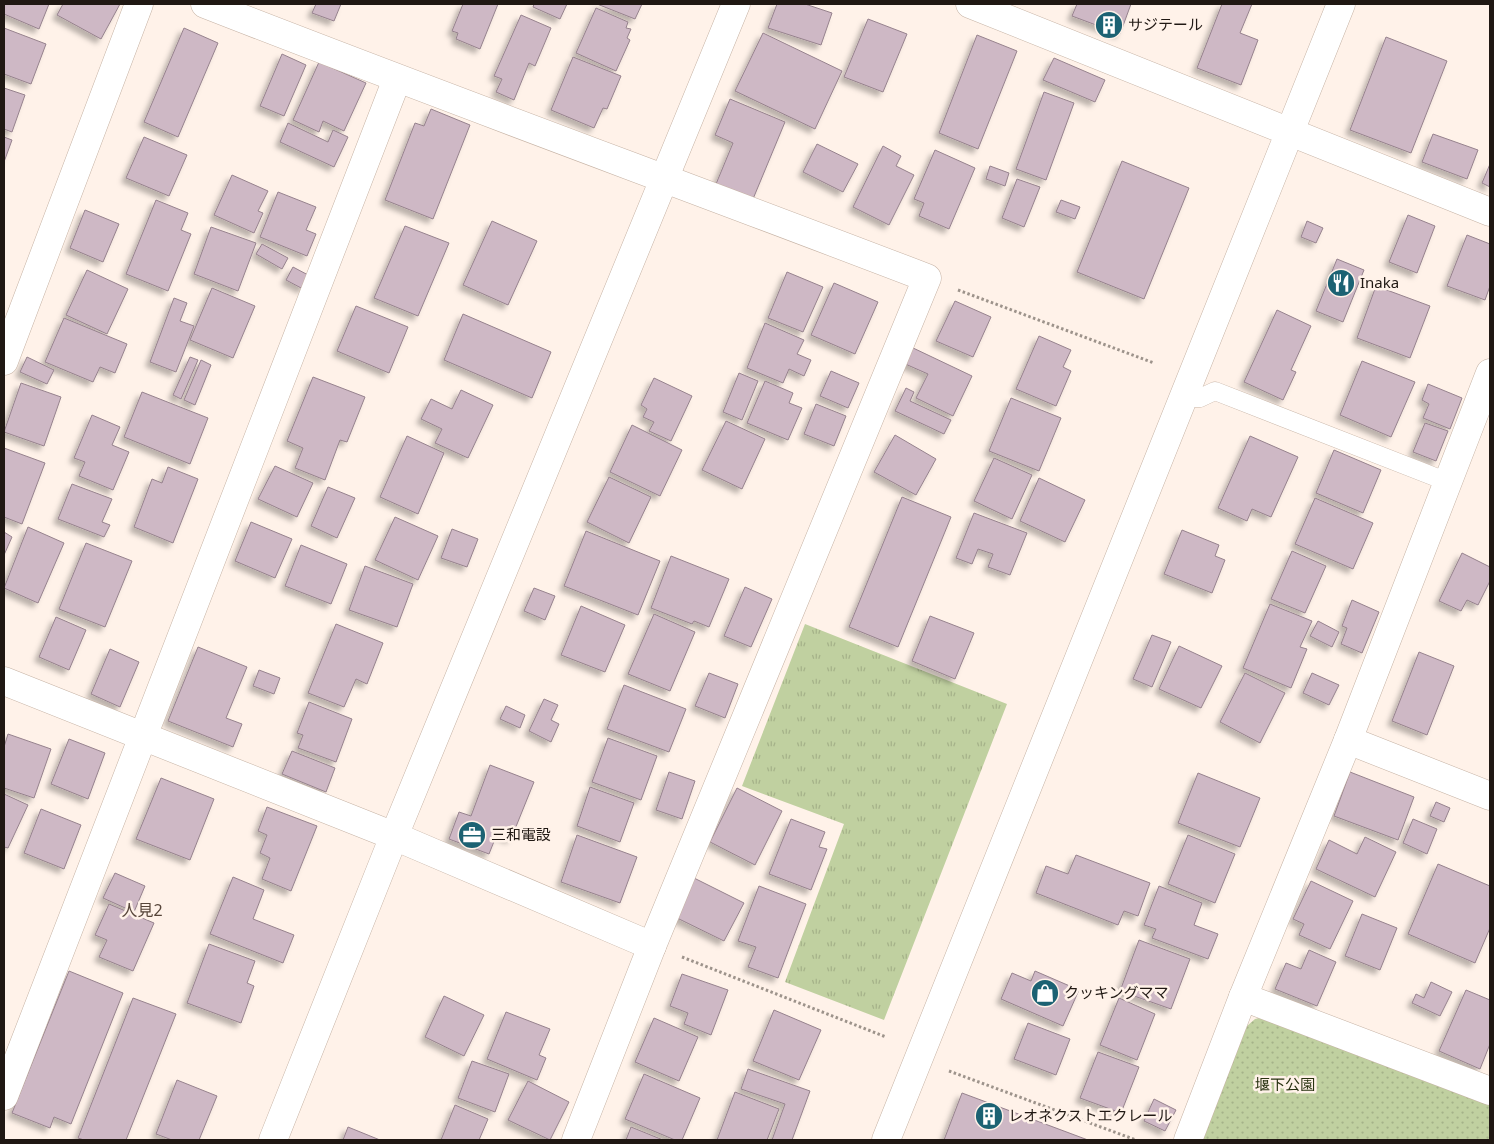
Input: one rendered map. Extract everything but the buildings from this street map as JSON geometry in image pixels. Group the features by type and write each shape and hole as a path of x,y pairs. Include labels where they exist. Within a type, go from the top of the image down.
{"street":[{"path":"4,361 139,4"},
{"path":"205,4 396,79 664,177 927,278 652,946 576,1140"},
{"path":"273,1140 394,836 736,4"},
{"path":"886,1140 1341,4"},
{"path":"980,6 1490,212"},
{"path":"4,1096 396,79"},
{"path":"1188,1140 1243,996 1348,740 1490,372"},
{"path":"4,681 144,735 394,836 652,946"},
{"path":"1348,740 1490,796"},
{"path":"1243,996 1490,1091"}],"lane":[{"path":"1183,398 1200,398 1215,391 1448,482"}],"path":[{"path":"927,278 1154,363"},
{"path":"652,946 886,1036"},
{"path":"946,1070 1136,1140"}],"green space":[{"path":"805,624 1007,704 884,1020 785,982 844,824 742,786"},
{"name":"堰下公園","path":"1264,1017 1490,1105 1490,1140 1202,1140 1247,1026 1255,1019"}],"place":[{"name":"サジテール","path":"1109,25"},
{"name":"Inaka","path":"1341,283"},
{"name":"三和電設","path":"472,835"},
{"name":"クッキングママ","path":"1045,993"},
{"name":"レオネクストエクレール","path":"989,1116"}],"district":[{"name":"人見2","path":"142,910"}]}
